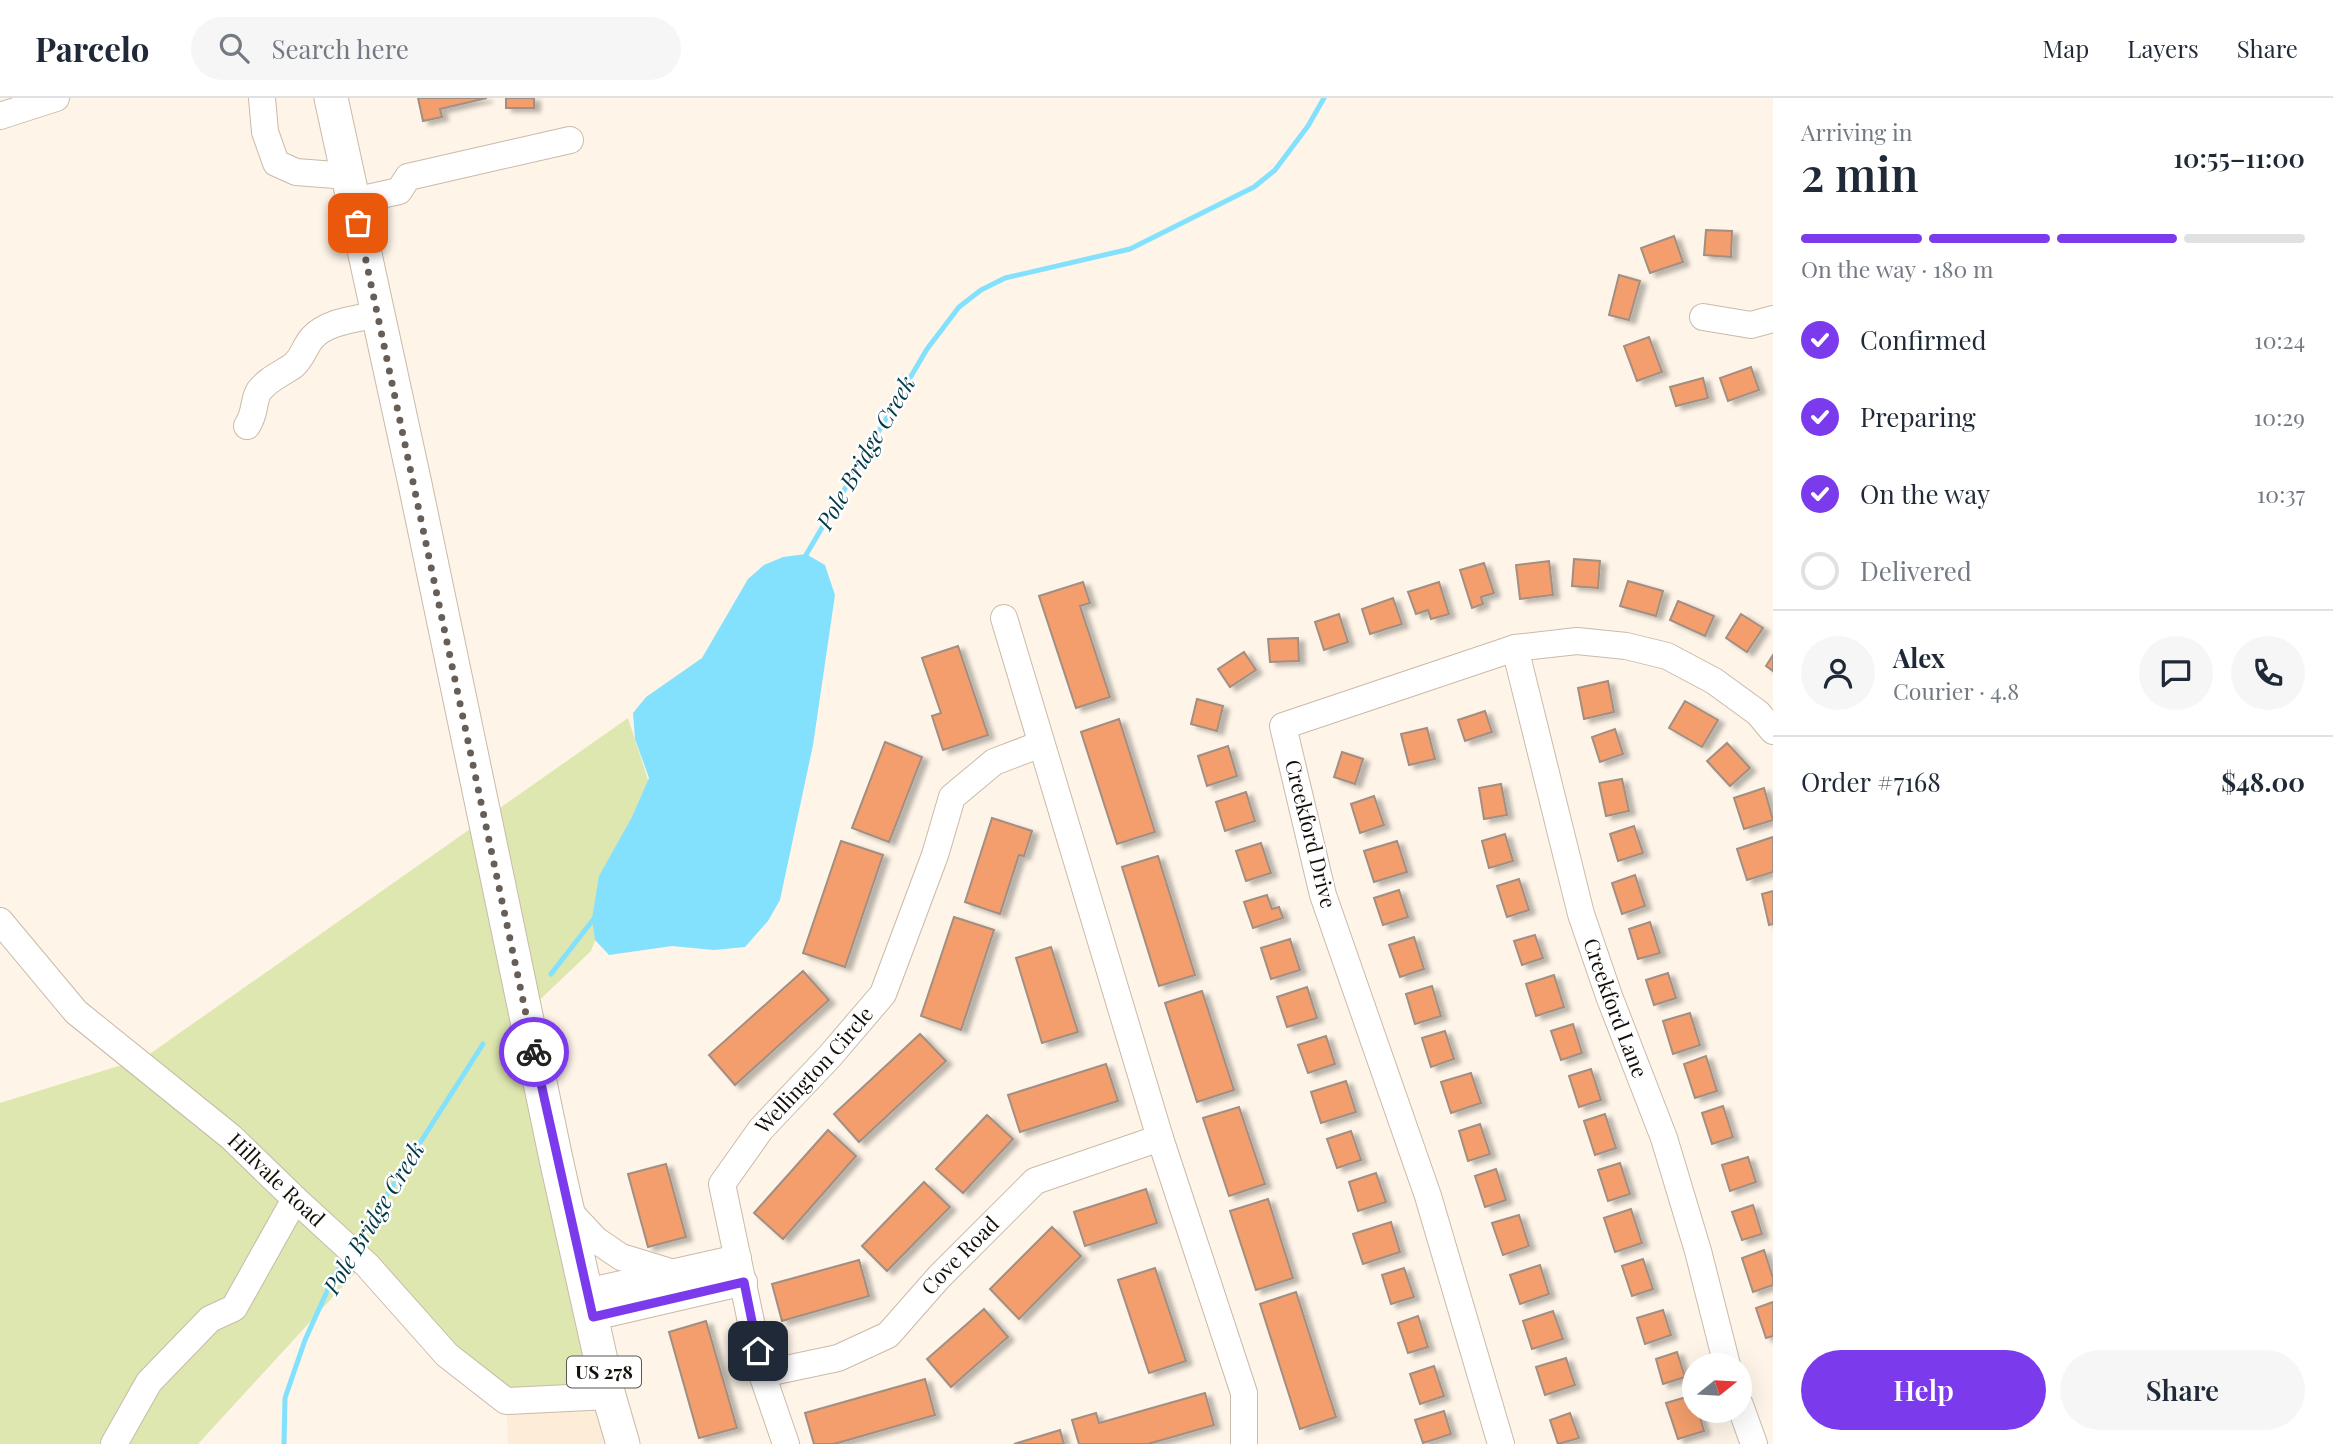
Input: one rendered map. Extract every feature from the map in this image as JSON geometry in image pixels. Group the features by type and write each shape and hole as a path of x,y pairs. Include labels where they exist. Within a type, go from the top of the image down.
{"main road":[{"name":"US 278","path":"331,98 568,1210 622,1444"}],"street":[{"path":"0,116 56,98"},
{"path":"262,98 265,132 276,163 296,172 351,188 398,191 408,177 570,140"},
{"path":"247,426 254,416 257,393 276,375 295,364 310,339 324,327 378,314"},
{"path":"1703,317 1751,325 1773,319"},
{"path":"1004,618 1160,1138 1244,1393 1244,1444"},
{"name":"Creekford Drive","path":"1501,1444 1428,1195 1324,895 1283,726 1516,648 1577,641 1626,646 1667,656 1714,681 1758,713 1773,731"},
{"name":"Creekford Lane","path":"1516,648 1580,914 1664,1138 1698,1251 1724,1353"},
{"name":"Wellington Circle","path":"786,1444 762,1374 722,1184 761,1129 830,1056 883,994 935,855 952,797 994,762 1041,744"},
{"name":"Hillvale Road","path":"0,921 76,1012 232,1137 367,1265 447,1355 506,1401 609,1396"},
{"name":"Cove Road","path":"762,1374 838,1358 888,1335 939,1277 1035,1181 1160,1138"},
{"path":"114,1444 149,1382 210,1320 234,1308 295,1199"},
{"path":"568,1210 596,1240 621,1257 671,1273"},
{"path":"589,1305 671,1273 741,1270"},
{"path":"589,1305 741,1270"},
{"path":"1746,1423 1754,1444"}],"shaded area":[{"path":"593,1396 612,1444 508,1444 506,1401"}],"green space":[{"path":"628,718 652,792 591,951 528,1011 597,1395 506,1401 365,1262 198,1444 0,1444 0,1103 144,1058"}],"water":[{"path":"806,554 825,565 835,595 813,745 780,900 768,921 745,947 714,950 672,946 609,955 595,940 592,919 599,876 632,817 649,778 635,739 633,713 646,697 702,658 748,579 764,565 783,557"}],"building":[{"path":"418,98 487,98 440,109 442,117 423,121"},
{"path":"506,98 534,98 534,108 506,108"},
{"path":"1706,230 1732,231 1731,257 1704,255"},
{"path":"1674,236 1683,262 1650,273 1641,248"},
{"path":"1619,275 1640,281 1629,320 1609,315"},
{"path":"1649,337 1662,372 1637,381 1624,346"},
{"path":"1751,367 1759,390 1728,401 1720,378"},
{"path":"1703,378 1708,398 1676,406 1670,387"},
{"path":"1574,559 1600,561 1598,588 1572,586"},
{"path":"1549,561 1553,595 1520,599 1516,565"},
{"path":"1484,563 1494,593 1481,597 1483,604 1472,608 1460,570"},
{"path":"1628,581 1663,591 1656,616 1620,606"},
{"path":"1083,582 1090,603 1080,606 1110,697 1076,708 1039,596"},
{"path":"1439,582 1449,614 1431,619 1428,610 1416,614 1408,592"},
{"path":"1393,598 1402,624 1370,634 1362,609"},
{"path":"1678,601 1714,616 1705,636 1670,620"},
{"path":"1339,614 1348,642 1324,650 1315,622"},
{"path":"1741,614 1763,628 1747,652 1726,638"},
{"path":"1298,638 1299,661 1270,662 1268,639"},
{"path":"958,646 988,735 943,750 932,716 941,713 922,658"},
{"path":"1244,652 1256,670 1230,687 1218,669"},
{"path":"1773,655 1773,671 1766,666"},
{"path":"1608,681 1614,712 1584,719 1578,688"},
{"path":"1197,699 1223,706 1217,731 1191,724"},
{"path":"1685,701 1718,720 1702,747 1669,728"},
{"path":"1485,711 1492,732 1465,741 1458,720"},
{"path":"1119,719 1155,832 1117,844 1081,732"},
{"path":"1427,728 1435,759 1409,765 1401,734"},
{"path":"1615,729 1623,754 1600,762 1592,737"},
{"path":"885,742 922,757 889,842 852,828"},
{"path":"1727,743 1750,768 1730,786 1707,761"},
{"path":"1228,746 1237,776 1207,786 1198,756"},
{"path":"1342,752 1363,759 1355,784 1334,777"},
{"path":"1622,779 1629,811 1606,816 1599,783"},
{"path":"1501,784 1507,815 1484,819 1479,788"},
{"path":"1764,788 1773,820 1744,829 1734,798"},
{"path":"1246,792 1255,821 1225,831 1216,802"},
{"path":"1374,796 1384,825 1360,833 1351,804"},
{"path":"992,818 1032,831 1024,856 1019,855 1000,914 965,902"},
{"path":"1634,826 1643,853 1618,861 1610,834"},
{"path":"1505,834 1513,861 1489,868 1482,841"},
{"path":"1773,837 1773,872 1747,880 1737,849"},
{"path":"841,841 883,855 845,967 803,953"},
{"path":"1397,841 1407,872 1374,882 1364,851"},
{"path":"1261,843 1271,873 1246,881 1236,851"},
{"path":"1158,856 1195,975 1159,986 1122,867"},
{"path":"1635,875 1645,906 1622,914 1612,883"},
{"path":"1519,879 1529,910 1507,917 1497,886"},
{"path":"1399,890 1408,917 1383,925 1374,898"},
{"path":"1773,891 1773,924 1769,925 1762,894"},
{"path":"1267,895 1272,909 1279,907 1283,918 1253,928 1244,902"},
{"path":"954,917 994,930 961,1030 921,1016"},
{"path":"1650,922 1660,953 1638,959 1629,929"},
{"path":"1535,935 1543,958 1522,965 1514,941"},
{"path":"1414,937 1424,969 1400,977 1389,945"},
{"path":"1290,939 1300,970 1271,979 1261,948"},
{"path":"1051,947 1078,1032 1042,1043 1016,958"},
{"path":"803,971 829,1000 735,1085 709,1055"},
{"path":"1668,973 1676,998 1654,1005 1646,980"},
{"path":"1554,975 1564,1007 1536,1016 1526,984"},
{"path":"1432,986 1441,1016 1415,1024 1406,994"},
{"path":"1307,987 1317,1018 1287,1027 1277,997"},
{"path":"1202,991 1234,1090 1197,1102 1165,1003"},
{"path":"1690,1013 1700,1045 1673,1054 1663,1021"},
{"path":"1573,1024 1582,1053 1561,1060 1551,1031"},
{"path":"1445,1031 1454,1059 1431,1067 1422,1038"},
{"path":"920,1034 946,1061 859,1142 834,1114"},
{"path":"1326,1036 1335,1064 1308,1073 1298,1045"},
{"path":"1706,1056 1717,1091 1695,1098 1684,1064"},
{"path":"1106,1064 1118,1101 1020,1132 1008,1095"},
{"path":"1591,1069 1601,1100 1579,1107 1569,1076"},
{"path":"1471,1073 1481,1103 1451,1113 1441,1082"},
{"path":"1346,1081 1356,1112 1321,1123 1311,1092"},
{"path":"1723,1106 1733,1137 1712,1144 1702,1113"},
{"path":"1239,1107 1265,1184 1229,1196 1203,1118"},
{"path":"1605,1114 1616,1148 1595,1155 1584,1121"},
{"path":"987,1115 1013,1139 963,1193 936,1169"},
{"path":"1480,1124 1490,1154 1468,1161 1459,1131"},
{"path":"828,1130 856,1156 783,1239 754,1213"},
{"path":"1351,1131 1361,1160 1337,1168 1327,1139"},
{"path":"1748,1157 1756,1182 1730,1191 1722,1165"},
{"path":"1620,1163 1630,1194 1608,1201 1598,1170"},
{"path":"666,1164 686,1237 648,1247 628,1174"},
{"path":"1496,1169 1506,1200 1485,1207 1475,1176"},
{"path":"1376,1173 1386,1202 1358,1211 1349,1182"},
{"path":"924,1182 950,1207 887,1271 862,1246"},
{"path":"1146,1189 1157,1223 1085,1246 1074,1212"},
{"path":"1268,1199 1293,1278 1256,1290 1230,1211"},
{"path":"1753,1205 1762,1234 1742,1240 1732,1212"},
{"path":"1631,1209 1642,1243 1615,1252 1604,1218"},
{"path":"1519,1215 1529,1246 1503,1255 1492,1223"},
{"path":"1391,1222 1400,1252 1363,1264 1353,1234"},
{"path":"1052,1227 1081,1256 1019,1319 990,1289"},
{"path":"1764,1250 1773,1285 1753,1292 1742,1258"},
{"path":"1643,1259 1653,1289 1632,1296 1622,1266"},
{"path":"859,1260 869,1296 782,1321 772,1284"},
{"path":"1540,1265 1549,1294 1520,1304 1510,1275"},
{"path":"1155,1268 1186,1361 1149,1373 1118,1280"},
{"path":"1404,1268 1414,1297 1391,1304 1382,1275"},
{"path":"1296,1292 1336,1417 1300,1429 1260,1304"},
{"path":"1773,1302 1773,1336 1766,1338 1756,1308"},
{"path":"984,1309 1008,1337 951,1387 927,1359"},
{"path":"1663,1310 1671,1335 1645,1344 1637,1318"},
{"path":"1553,1311 1563,1339 1532,1349 1523,1321"},
{"path":"1418,1316 1428,1347 1408,1353 1398,1323"},
{"path":"706,1321 737,1428 699,1438 669,1332"},
{"path":"1677,1352 1682,1378 1663,1384 1656,1359"},
{"path":"1566,1358 1575,1385 1545,1395 1536,1367"},
{"path":"1434,1366 1444,1396 1420,1404 1410,1374"},
{"path":"925,1379 935,1415 834,1444 814,1444 805,1413"},
{"path":"1205,1393 1214,1425 1148,1444 1079,1444 1072,1420 1096,1413 1099,1423"},
{"path":"1682,1398 1682,1423 1702,1423 1704,1431 1678,1439 1666,1403"},
{"path":"1444,1411 1451,1434 1423,1443 1415,1420"},
{"path":"1570,1413 1579,1438 1558,1444 1550,1420"},
{"path":"1060,1430 1064,1444 1014,1444"}],"waterway":[{"name":"Pole Bridge Creek","path":"803,560 927,349 959,307 981,290 1005,278 1130,249 1254,187 1275,170 1308,126 1324,98"},
{"name":"Pole Bridge Creek","path":"551,974 596,916"},
{"name":"Pole Bridge Creek","path":"355,1245 483,1044"},
{"name":"Pole Bridge Creek","path":"284,1444 285,1398 305,1340 334,1276 347,1256"}],"way so far":[{"path":"358,223 534,1052"}],"route":[{"path":"534,1052 593,1317 744,1282 758,1351"}]}
